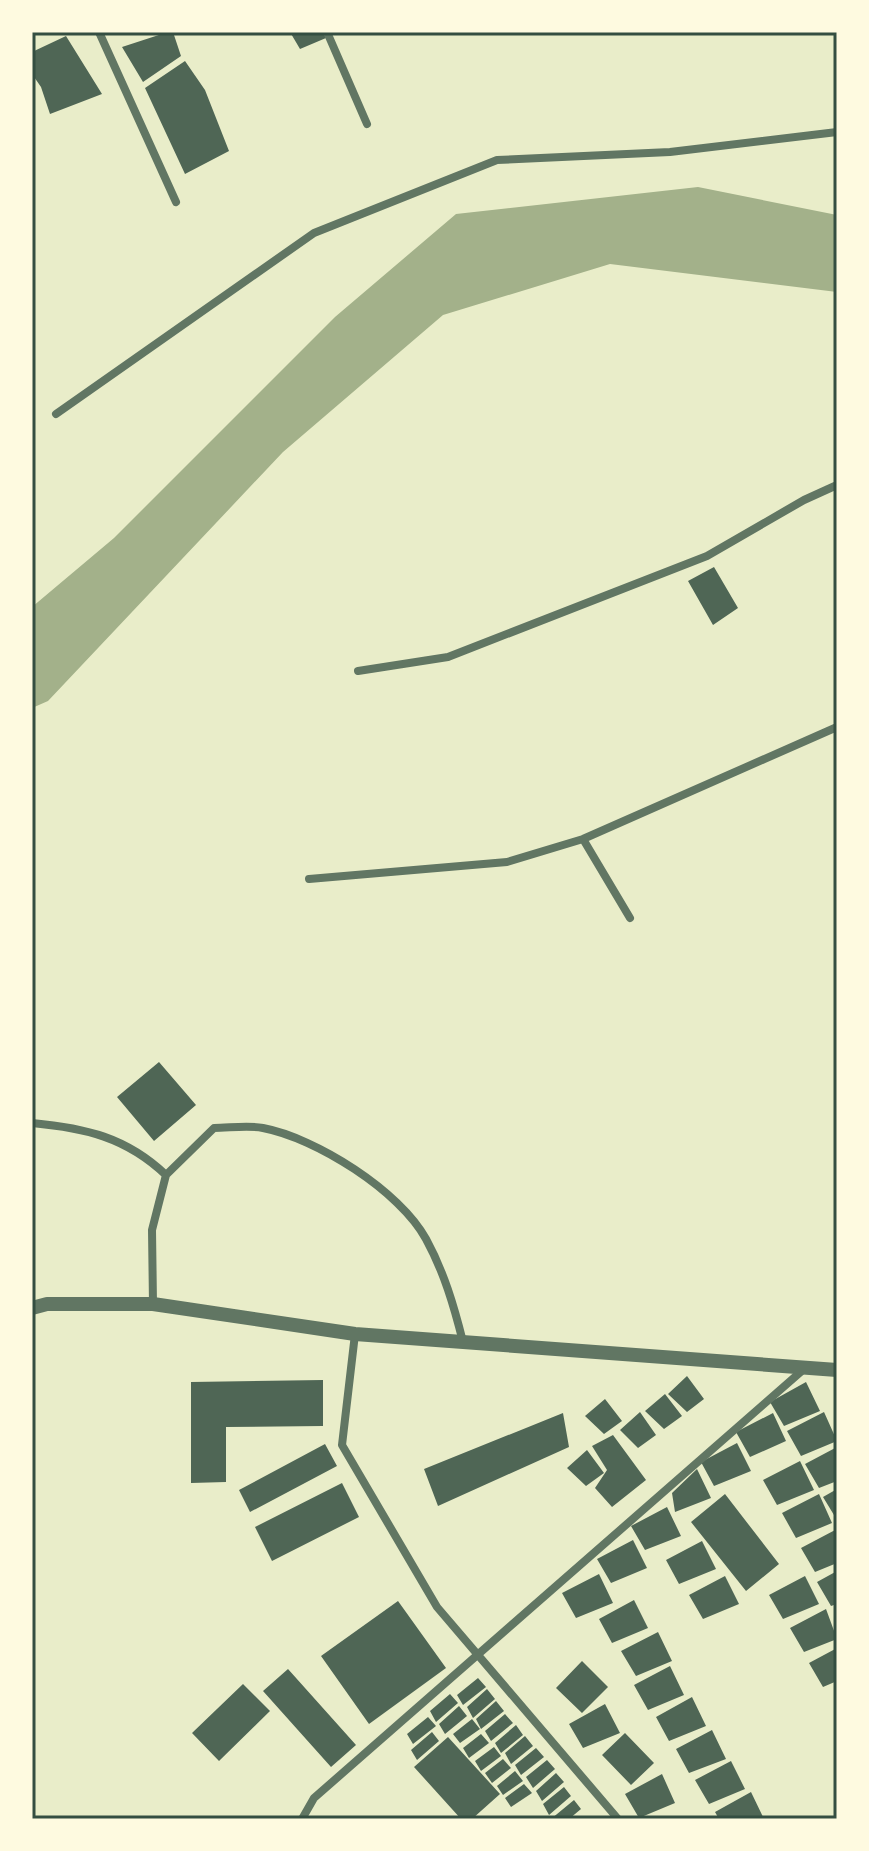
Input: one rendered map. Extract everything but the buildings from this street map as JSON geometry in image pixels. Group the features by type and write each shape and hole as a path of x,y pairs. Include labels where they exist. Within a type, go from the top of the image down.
{"street":[{"path":"99,32 176,202"},
{"path":"327,32 367,124"},
{"path":"56,414 314,233 497,160 670,152 837,132"},
{"path":"358,671 448,657 707,556 804,500 837,485"},
{"path":"309,879 507,862 583,839 837,727"},
{"path":"583,839 630,918"},
{"path":"32,1123 81,1128 142,1152 166,1175"},
{"path":"153,1304 152,1230 166,1175 214,1128 261,1127 312,1144 378,1185 425,1235 448,1285 463,1342"},
{"path":"32,1308 47,1304 153,1304 355,1334 837,1370"},
{"path":"355,1334 342,1445 437,1607 618,1819"},
{"path":"302,1819 314,1798 478,1658 804,1369"}],"shaded area":[{"path":"698,187 837,215 837,292 610,264 443,315 283,452 48,701 32,708 32,607 114,538 335,317 456,214"}]}
